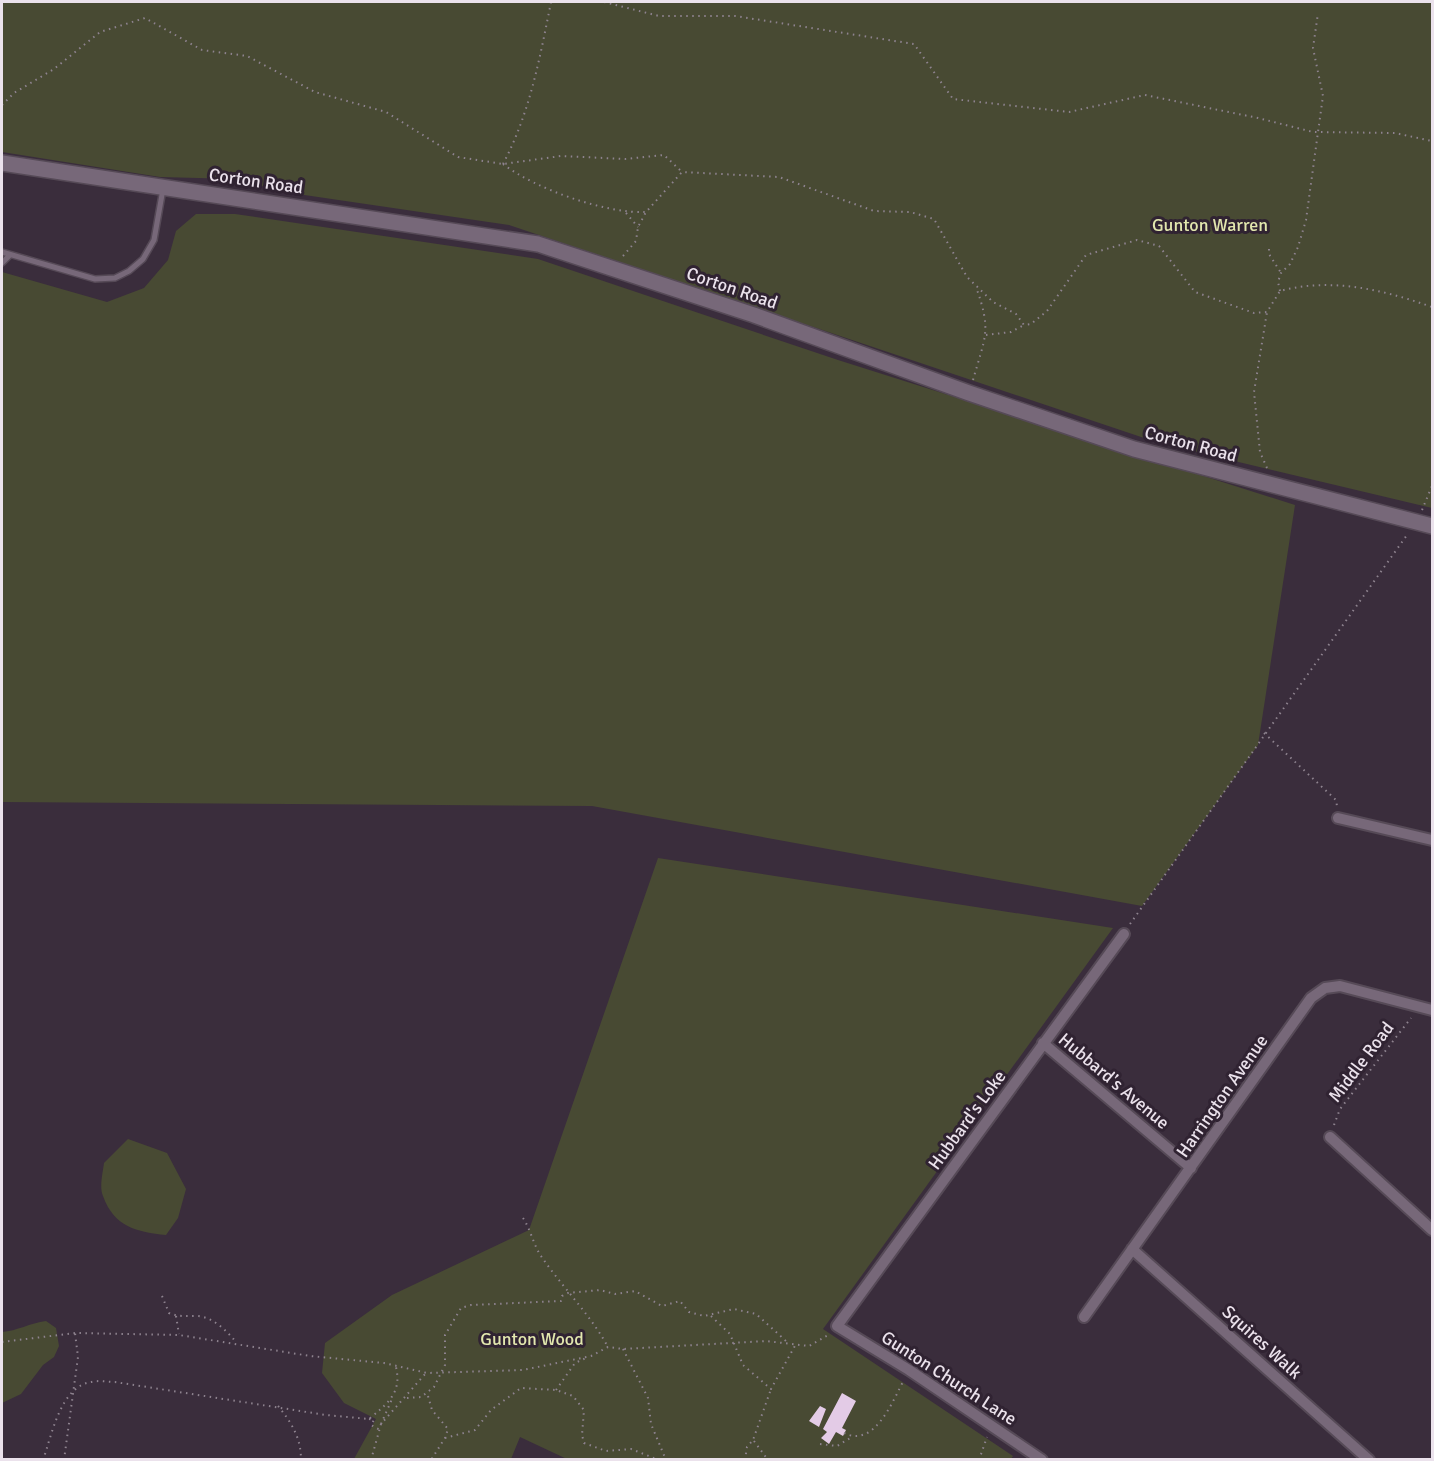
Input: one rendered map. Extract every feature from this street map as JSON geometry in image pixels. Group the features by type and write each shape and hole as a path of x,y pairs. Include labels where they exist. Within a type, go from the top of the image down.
{"main road":[{"name":"Corton Road","path":"2,163 538,244 753,315 969,393 1134,449 1432,526"}],"street":[{"path":"1338,818 1432,840"},
{"name":"Hubbard's Loke","path":"834,1330 1124,934"},
{"name":"Harrington Avenue","path":"1084,1317 1311,998 1325,988 1340,986 1432,1010"},
{"name":"Hubbard's Avenue","path":"1044,1044 1191,1168"},
{"path":"1330,1137 1432,1230"},
{"name":"Squires Walk","path":"1132,1249 1369,1460"},
{"name":"Gunton Church Lane","path":"834,1330 909,1370 1042,1460"}],"lane":[{"path":"2,252 9,256 95,279 115,278 129,271 143,259 154,240 164,188"},
{"path":"2,263 9,256"}],"path":[{"path":"503,164 518,136 528,106 551,2"},
{"path":"604,2 659,16 735,16 914,44 953,99 1069,112 1145,95 1318,132 1395,133 1432,141"},
{"path":"1280,291 1278,282 1281,273 1290,264 1306,220 1323,96 1313,48 1318,13"},
{"path":"2,105 14,93 54,69 100,32 145,18 202,50 247,56 315,92 386,112 458,157 503,164 561,156 625,159 664,155 682,172 779,177 874,211 910,212 934,219 967,277 993,302 1016,314 1024,325"},
{"path":"503,164 513,172 557,192 626,213 646,212"},
{"path":"617,270 624,254 636,242 638,227 646,212 682,172"},
{"path":"626,213 638,227"},
{"path":"986,335 1011,332 1031,324 1047,311 1086,255 1137,240 1159,246 1195,292 1254,312 1267,312"},
{"path":"1269,249 1269,254 1281,273"},
{"path":"1264,484 1268,471 1266,461 1260,452 1254,392 1267,312 1280,291 1298,286 1347,286 1392,293 1432,307"},
{"path":"969,393 986,335 986,315 976,288"},
{"path":"1124,934 1416,522 1432,486"},
{"path":"1264,734 1336,800 1338,818"},
{"name":"Middle Road","path":"1330,1137 1340,1109 1420,1006"},
{"path":"523,1218 530,1228 539,1253 597,1328 608,1347"},
{"path":"407,1398 427,1394 434,1387 445,1365 445,1335 461,1308 534,1300 551,1303 561,1301 568,1293 600,1290 615,1294 635,1291 663,1306 680,1301 688,1312 711,1316 734,1310 756,1314 786,1342"},
{"path":"162,1296 169,1313 176,1316 201,1317 217,1323 236,1343"},
{"path":"176,1316 179,1335"},
{"path":"711,1316 725,1327 743,1365 771,1389"},
{"path":"556,1390 575,1363 608,1347 623,1349 786,1342 809,1346 834,1330"},
{"path":"2,1342 75,1333 179,1335 310,1356 396,1366 427,1373 523,1370 591,1356"},
{"path":"64,1460 75,1388 78,1352 75,1333"},
{"path":"745,1460 747,1447 753,1440 771,1389 796,1344"},
{"path":"623,1349 648,1398 651,1424 666,1460"},
{"path":"370,1460 381,1424 399,1380 396,1366"},
{"path":"381,1424 407,1398 427,1373"},
{"path":"820,1444 837,1446 852,1437 866,1436 890,1408 904,1380"},
{"path":"43,1460 66,1399 75,1388 90,1382 115,1382 369,1419 374,1420 371,1425 380,1430"},
{"path":"446,1438 475,1430 491,1410 521,1388 556,1390 573,1396 584,1410 582,1435 584,1443 606,1450 631,1449 659,1460"},
{"path":"427,1394 432,1410 448,1429 446,1438 431,1460"},
{"path":"369,1419 393,1397"},
{"path":"278,1406 290,1421 301,1444 301,1460"},
{"path":"844,1433 852,1437"},
{"path":"979,1460 988,1435"},
{"path":"753,1440 768,1460"}],"green space":[{"name":"Gunton Warren","path":"2,2 1432,2 1432,508 1159,443 509,225 284,192 237,179 160,177 2,152"},
{"path":"196,214 235,214 538,259 838,360 1295,505 1258,745 1142,906 592,806 2,802 2,272 107,302 144,288 168,260 176,231"},
{"name":"Gunton Wood","path":"658,858 1113,928 823,1329 1013,1456 1011,1459 569,1460 520,1437 511,1459 354,1459 376,1419 344,1403 322,1373 325,1343 392,1295 529,1230"},
{"path":"128,1139 167,1153 186,1189 178,1218 166,1235 136,1230 128,1226 113,1215 103,1196 101,1184 104,1163"},
{"path":"46,1321 56,1328 59,1346 54,1357 43,1365 21,1394 2,1403 2,1332"}],"building":[{"path":"842,1393 856,1401 842,1428 846,1430 843,1436 836,1432 829,1444 821,1438 827,1432 823,1429"},
{"path":"820,1406 826,1409 819,1427 809,1421"}]}
